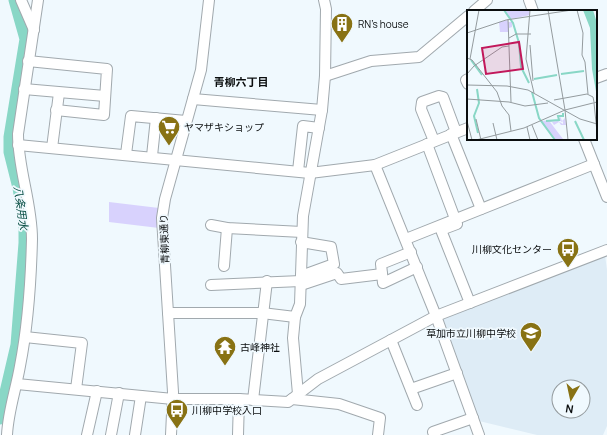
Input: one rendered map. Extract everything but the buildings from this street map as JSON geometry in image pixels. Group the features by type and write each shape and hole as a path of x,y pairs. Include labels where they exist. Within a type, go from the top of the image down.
{"street":[{"path":"21,0 34,30"},
{"path":"7,435 11,406 17,384 25,337 29,292 32,228 26,184 18,152 18,145 19,118 38,0"},
{"name":"青柳東通り","path":"171,435 173,399 162,218 165,199 203,60 209,0"},
{"path":"295,397 293,338 295,317 300,304 302,237 310,173 322,110 325,76 326,9 324,0"},
{"path":"475,10 487,0"},
{"path":"529,0 533,10"},
{"path":"325,76 370,62 419,57 467,17"},
{"path":"28,62 107,69 104,115 56,110"},
{"path":"597,78 607,74"},
{"path":"24,89 105,96"},
{"path":"52,148 59,93"},
{"path":"470,303 442,230 457,224 430,143 421,109 422,102 438,96 443,97 454,134 481,209"},
{"path":"193,98 322,110"},
{"path":"126,154 131,116 186,121"},
{"path":"152,156 156,118"},
{"path":"298,171 303,126 319,128"},
{"path":"18,145 152,156 310,173 375,165 467,128"},
{"path":"584,140 607,197"},
{"path":"406,239 594,164"},
{"path":"375,165 436,316 478,435"},
{"path":"211,225 302,237 331,248 334,264 301,281"},
{"path":"224,266 227,228"},
{"path":"17,384 173,399 239,399 283,402 295,397 324,376 436,316 607,250"},
{"path":"411,252 380,264 383,283 417,267"},
{"path":"211,285 301,281 337,273 341,279 382,274"},
{"path":"253,400 267,282"},
{"path":"168,313 264,313 295,317"},
{"path":"25,337 82,343 76,389"},
{"path":"391,340 417,405"},
{"path":"411,389 457,373"},
{"path":"87,435 97,391"},
{"path":"111,435 119,393"},
{"path":"135,435 141,396"},
{"path":"295,397 339,404 380,418 378,435"},
{"path":"238,435 239,399"},
{"path":"433,432 447,431 473,418"}],"shaded area":[{"path":"109,202 159,208 159,228 109,222"},
{"name":"草加市立川柳中学校","path":"605,255 607,270 607,426 603,435 537,435 479,421 443,319"}],"waterway":[{"name":"八条用水","path":"0,418 17,345 25,243 25,225 19,188 10,152 10,137 26,39 15,0"}],"place":[{"name":"RN's house","path":"342,44"},
{"name":"ヤマザキショップ","path":"169,146"},
{"name":"川柳文化センター","path":"568,268"},
{"name":"草加市立川柳中学校","path":"531,352"},
{"name":"古峰神社","path":"225,366"},
{"name":"川柳中学校入口","path":"177,430"}],"district":[{"name":"青柳六丁目","path":"241,82"}]}
